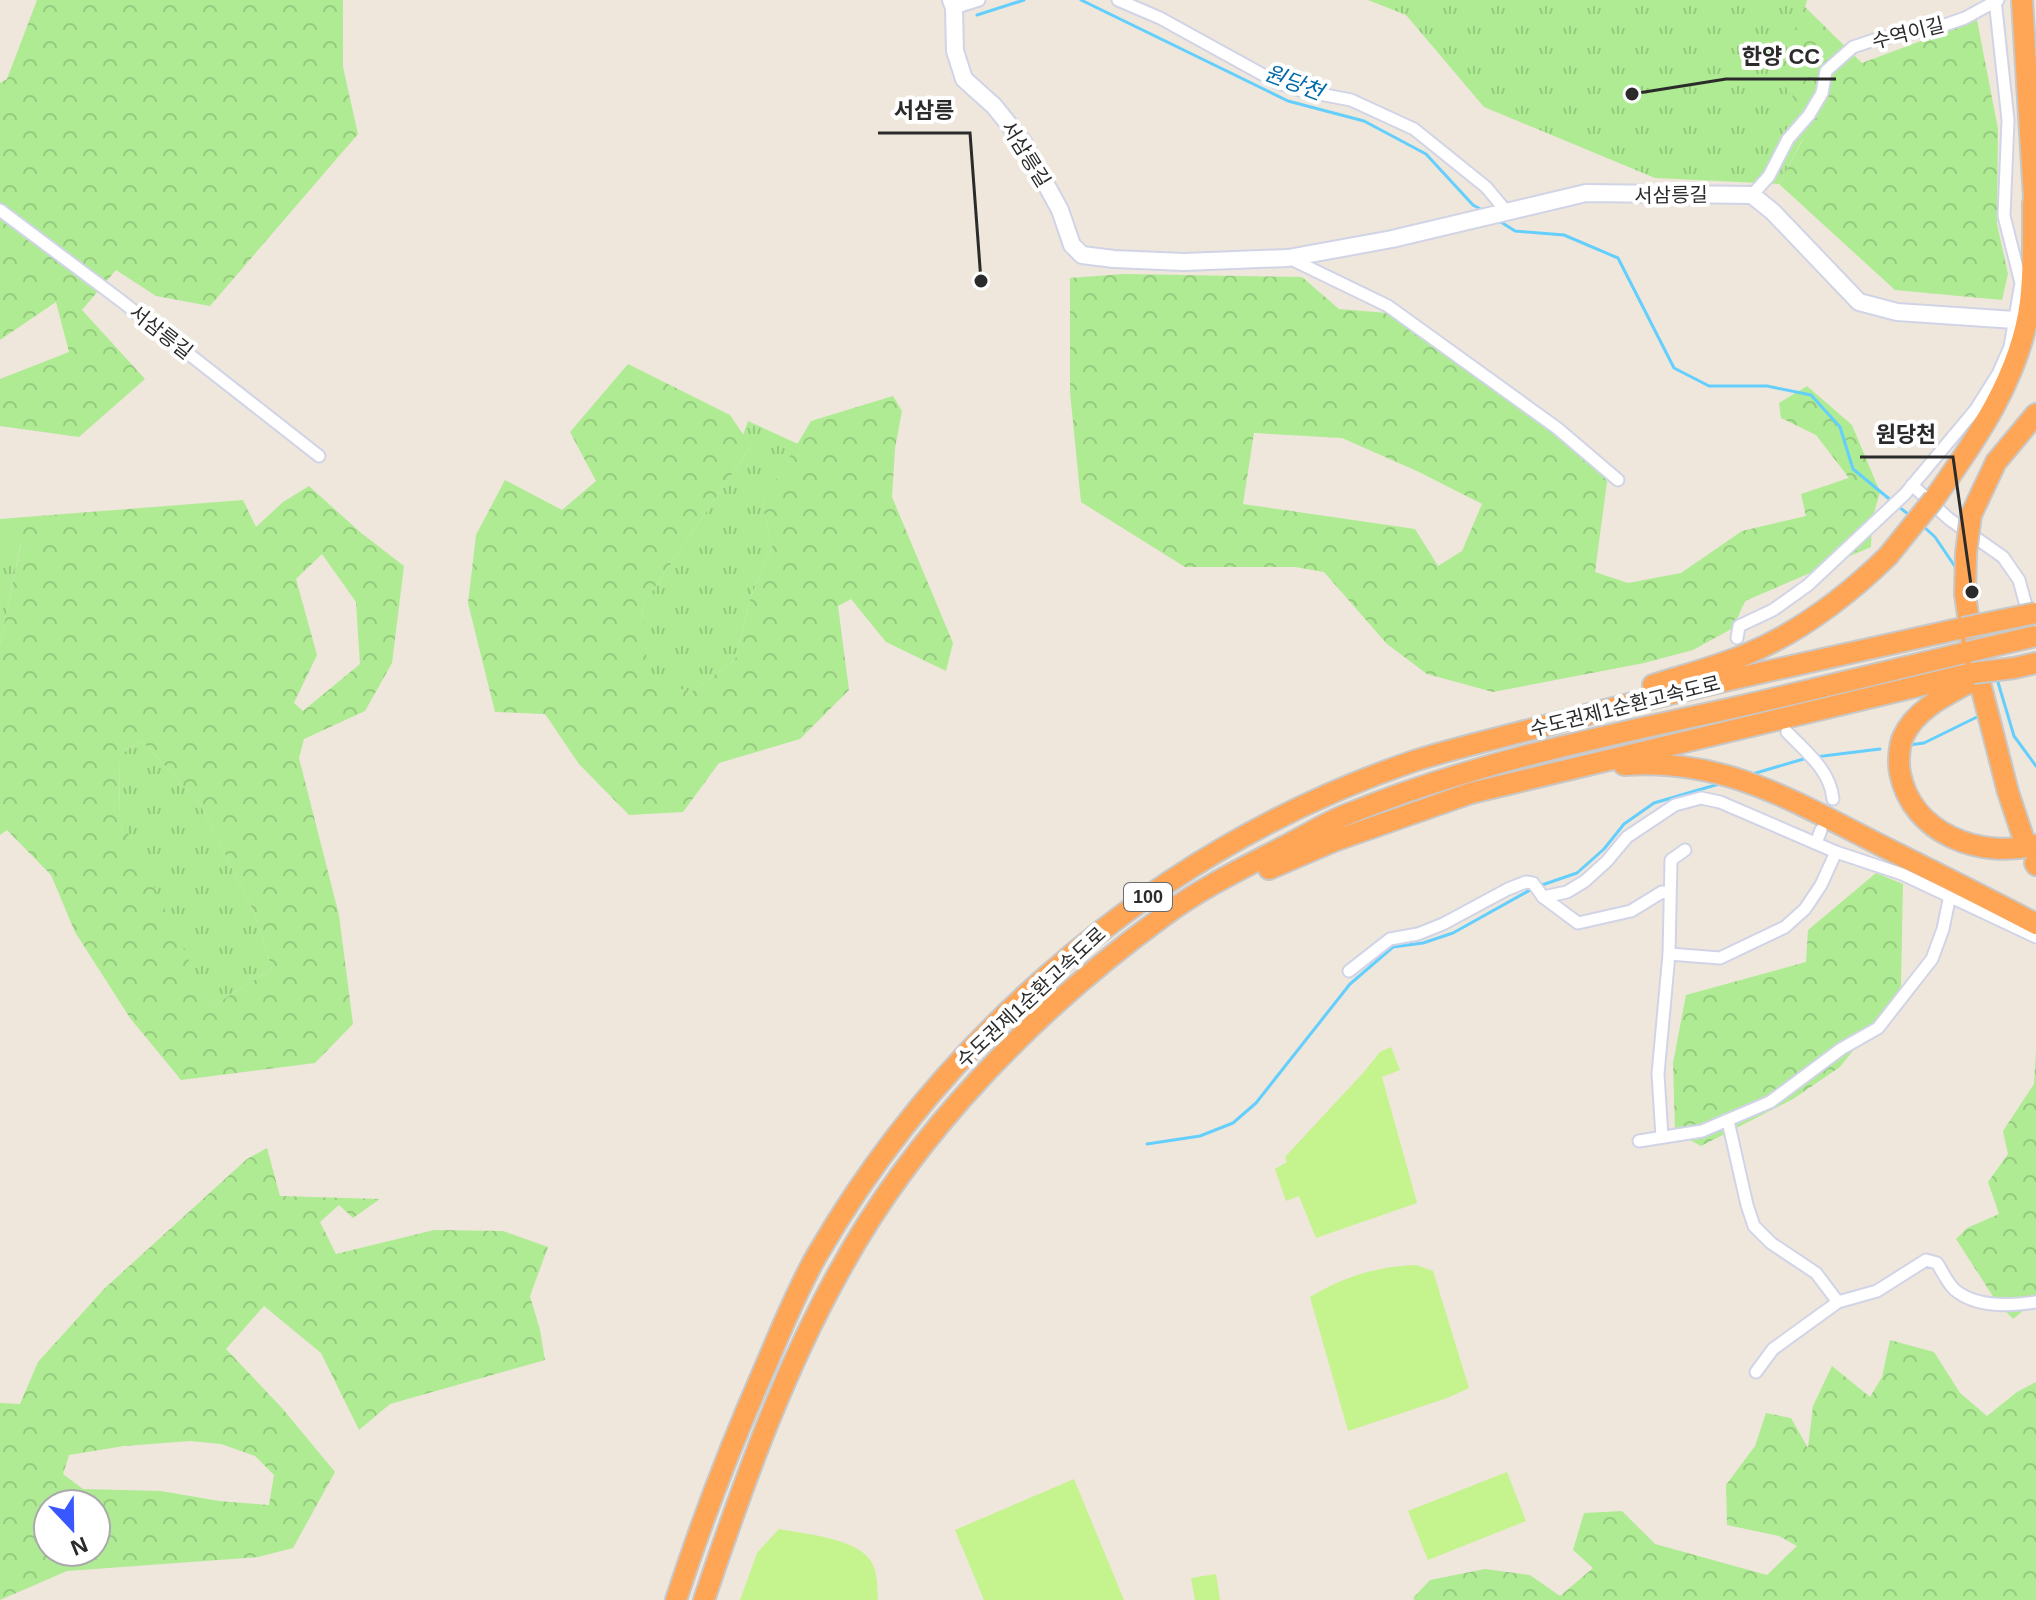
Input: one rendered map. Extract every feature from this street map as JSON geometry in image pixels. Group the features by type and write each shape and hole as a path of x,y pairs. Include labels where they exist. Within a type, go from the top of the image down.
{"highway":[{"path":"1471,745 1749,654 1798,628 1828,608 1888,556 1934,499 1985,422 2015,363 2030,303 2035,212 2022,0"},
{"path":"1974,677 1936,701 1915,720 1902,738 1899,767 1904,792 1919,814 1966,845 2033,853 2012,806 1984,701 1974,659 1965,594 1971,515 1996,462 2036,414"},
{"name":"수도권제1순환고속도로","path":"676,1600 733,1442 790,1308 817,1255 882,1158 975,1043 1106,927 1203,862 1307,805 1413,762 1639,701 2036,613"},
{"name":"수도권제1순환고속도로","path":"704,1600 757,1451 790,1370 840,1269 903,1172 995,1063 1056,1003 1167,913 1215,883 1341,817 1424,787 1616,732 2036,636"},
{"path":"995,1063 1126,959 1220,895 1334,841 1471,793 2036,663"},
{"path":"1471,793 1598,768 1647,763 1692,766 1726,774 1773,792 2036,924"}],"street":[{"path":"953,4 979,0"},
{"path":"1118,0 1160,18 1276,82 1351,100 1414,129 1486,187 1507,212"},
{"path":"1737,638 1739,626 1773,610 1808,585 1908,490 1976,409 1998,374 2010,347 2021,283 2004,216 2008,120 1996,1"},
{"name":"수역이길","path":"1752,195 1769,176 1788,139 1809,115 1822,93 1826,71 1853,47 1877,39 1933,29 1965,18 1996,1"},
{"name":"서삼릉길","path":"953,4 955,51 964,79 994,106 1023,142 1060,210 1072,245 1082,255 1184,262 1288,258 1392,239 1586,193 1752,195"},
{"path":"1752,195 1773,212 1859,302 1897,312 2015,320"},
{"name":"서삼릉길","path":"0,210 319,456"},
{"name":"서삼릉길","path":"1288,258 1388,306 1557,428 1618,480"},
{"path":"1908,490 2003,557 2019,580 2036,643"},
{"path":"1787,732 1822,768 1831,783 1833,799"},
{"path":"1539,891 1567,892 1585,881 1638,828 1675,805 1701,798 1720,802 1836,852 1902,874 2036,937"},
{"path":"1816,843 1821,830"},
{"path":"1662,1137 1658,1074 1669,954 1671,860 1685,850"},
{"path":"1669,954 1720,958 1785,927 1805,909 1821,885 1836,852"},
{"path":"1349,971 1390,939 1418,934 1443,924 1526,882 1578,923 1631,911 1662,892 1669,893"},
{"path":"1639,1141 1702,1131 1770,1102 1841,1049 1878,1028 1932,959 1943,929 1950,895"},
{"path":"1728,1121 1754,1226 1771,1243 1816,1273 1838,1302"},
{"path":"1756,1372 1773,1349 1838,1302 1877,1291 1926,1260 1937,1263 1955,1290 1982,1303 2014,1305 2036,1302"}],"green space":[{"path":"37,0 343,0 343,67 358,134 210,306 156,296 116,270 82,310 145,379 79,437 0,426 0,379 69,352 56,302 0,340 0,83 7,79"},
{"path":"1368,0 1807,0 1784,84 1797,104 1803,138 1779,184 1655,178 1484,107 1406,15"},
{"path":"1804,6 1862,63 1977,20 1998,129 1997,224 2008,274 2002,300 1895,290 1779,184 1803,139 1789,122 1797,104 1784,84 1780,67"},
{"path":"1123,274 1302,277 1339,309 1387,313 1500,395 1609,467 1595,572 1628,583 1681,573 1742,531 1806,516 1801,494 1849,478 1816,435 1781,418 1779,403 1807,386 1852,425 1880,492 1872,520 1871,547 1745,601 1733,628 1693,650 1644,663 1493,692 1427,674 1387,644 1324,572 1295,567 1185,567 1081,502 1070,392 1070,278","holes":["1254,433 1342,438 1482,504 1462,551 1438,566 1415,529 1243,504"]},
{"path":"628,364 730,415 751,446 642,606 648,674 690,693 735,660 751,596 772,547 762,503 811,421 893,396 902,411 895,448 892,497 953,643 946,671 886,642 851,599 838,606 849,690 800,739 719,763 683,812 629,815 579,764 545,714 495,712 468,603 476,535 505,480 562,510 596,481 570,432"},
{"path":"748,421 798,444 762,503 772,547 751,596 735,660 690,693 647,674 642,606 751,446 743,435"},
{"path":"309,486 404,566 392,663 365,711 304,739 299,758 339,915 353,1024 315,1063 181,1080 130,1018 75,932 51,875 7,830 0,835 0,644 21,544 0,544 0,519 243,500 256,527 283,502","holes":["322,554 356,602 360,664 303,711 294,703 317,655 296,579","141,740 199,802 254,912 272,969 211,1007 133,842 119,819 120,755"]},
{"path":"21,543 0,644 0,544"},
{"path":"141,740 199,802 254,912 272,969 211,1007 119,820 120,755"},
{"path":"1876,873 1903,884 1901,986 1890,1004 1840,1067 1793,1099 1701,1146 1675,1132 1673,1063 1686,995 1806,962 1808,930"},
{"path":"1391,1047 1400,1070 1382,1077 1417,1203 1316,1238 1299,1196 1286,1201 1275,1169 1287,1162 1285,1157 1380,1052"},
{"path":"2036,1050 2036,1300 2013,1319 1996,1301 1956,1239 1967,1228 1999,1214 1988,1182 2008,1154 2003,1131 2034,1084"},
{"path":"267,1148 280,1196 380,1199 353,1218 339,1205 320,1222 336,1254 434,1230 503,1231 548,1247 530,1296 545,1360 390,1404 359,1430 321,1353 264,1306 226,1349 282,1408 335,1472 293,1548 258,1557 112,1568 112,1490 161,1491 219,1501 269,1505 274,1475 255,1456 221,1444 190,1441 124,1446 69,1455 63,1474 82,1488 32,1488 32,1568 108,1568 67,1571 0,1600 0,1403 20,1404 38,1362 104,1289 247,1159"},
{"path":"1416,1265 1433,1271 1469,1388 1348,1431 1310,1297 1361,1274"},
{"path":"1890,1340 1934,1352 1960,1393 1987,1416 2017,1392 2036,1382 2036,1600 1413,1598 1430,1580 1485,1569 1530,1575 1560,1596 1593,1568 1573,1550 1584,1513 1622,1511 1655,1544 1767,1575 1797,1546 1779,1536 1727,1525 1726,1485 1755,1446 1766,1413 1791,1418 1808,1448 1813,1406 1832,1366 1870,1397 1882,1377"},
{"path":"1507,1472 1526,1521 1428,1560 1408,1511"},
{"path":"1074,1479 1124,1600 984,1600 955,1530"},
{"path":"779,1529 830,1538 856,1548 872,1563 878,1600 740,1600 757,1553"},
{"path":"1216,1574 1220,1600 1195,1600 1191,1578"}],"waterway":[{"name":"원당천","path":"977,15 1024,0"},
{"name":"원당천","path":"1081,0 1288,101 1364,121 1426,154 1473,205 1482,210"},
{"name":"원당천","path":"1501,222 1515,231 1564,235 1618,258 1674,368 1709,386 1767,386 1811,395 1840,427 1853,469 1893,502"},
{"name":"원당천","path":"1899,507 1912,517"},
{"name":"원당천","path":"1924,527 1935,537 1956,568"},
{"name":"원당천","path":"1997,679 2014,736 2036,766"},
{"path":"1909,745 1924,743 1979,716"},
{"path":"1815,757 1880,749"},
{"path":"1749,775 1807,758"},
{"path":"1539,886 1577,873 1604,849 1624,824 1654,803 1719,784"},
{"path":"1147,1144 1200,1136 1233,1123 1256,1103 1350,984 1393,947 1423,943 1453,933 1532,889"}],"place":[{"name":"한양 CC","path":"1632,94"},
{"name":"서삼릉","path":"981,281"},
{"name":"원당천","path":"1972,592"}]}
